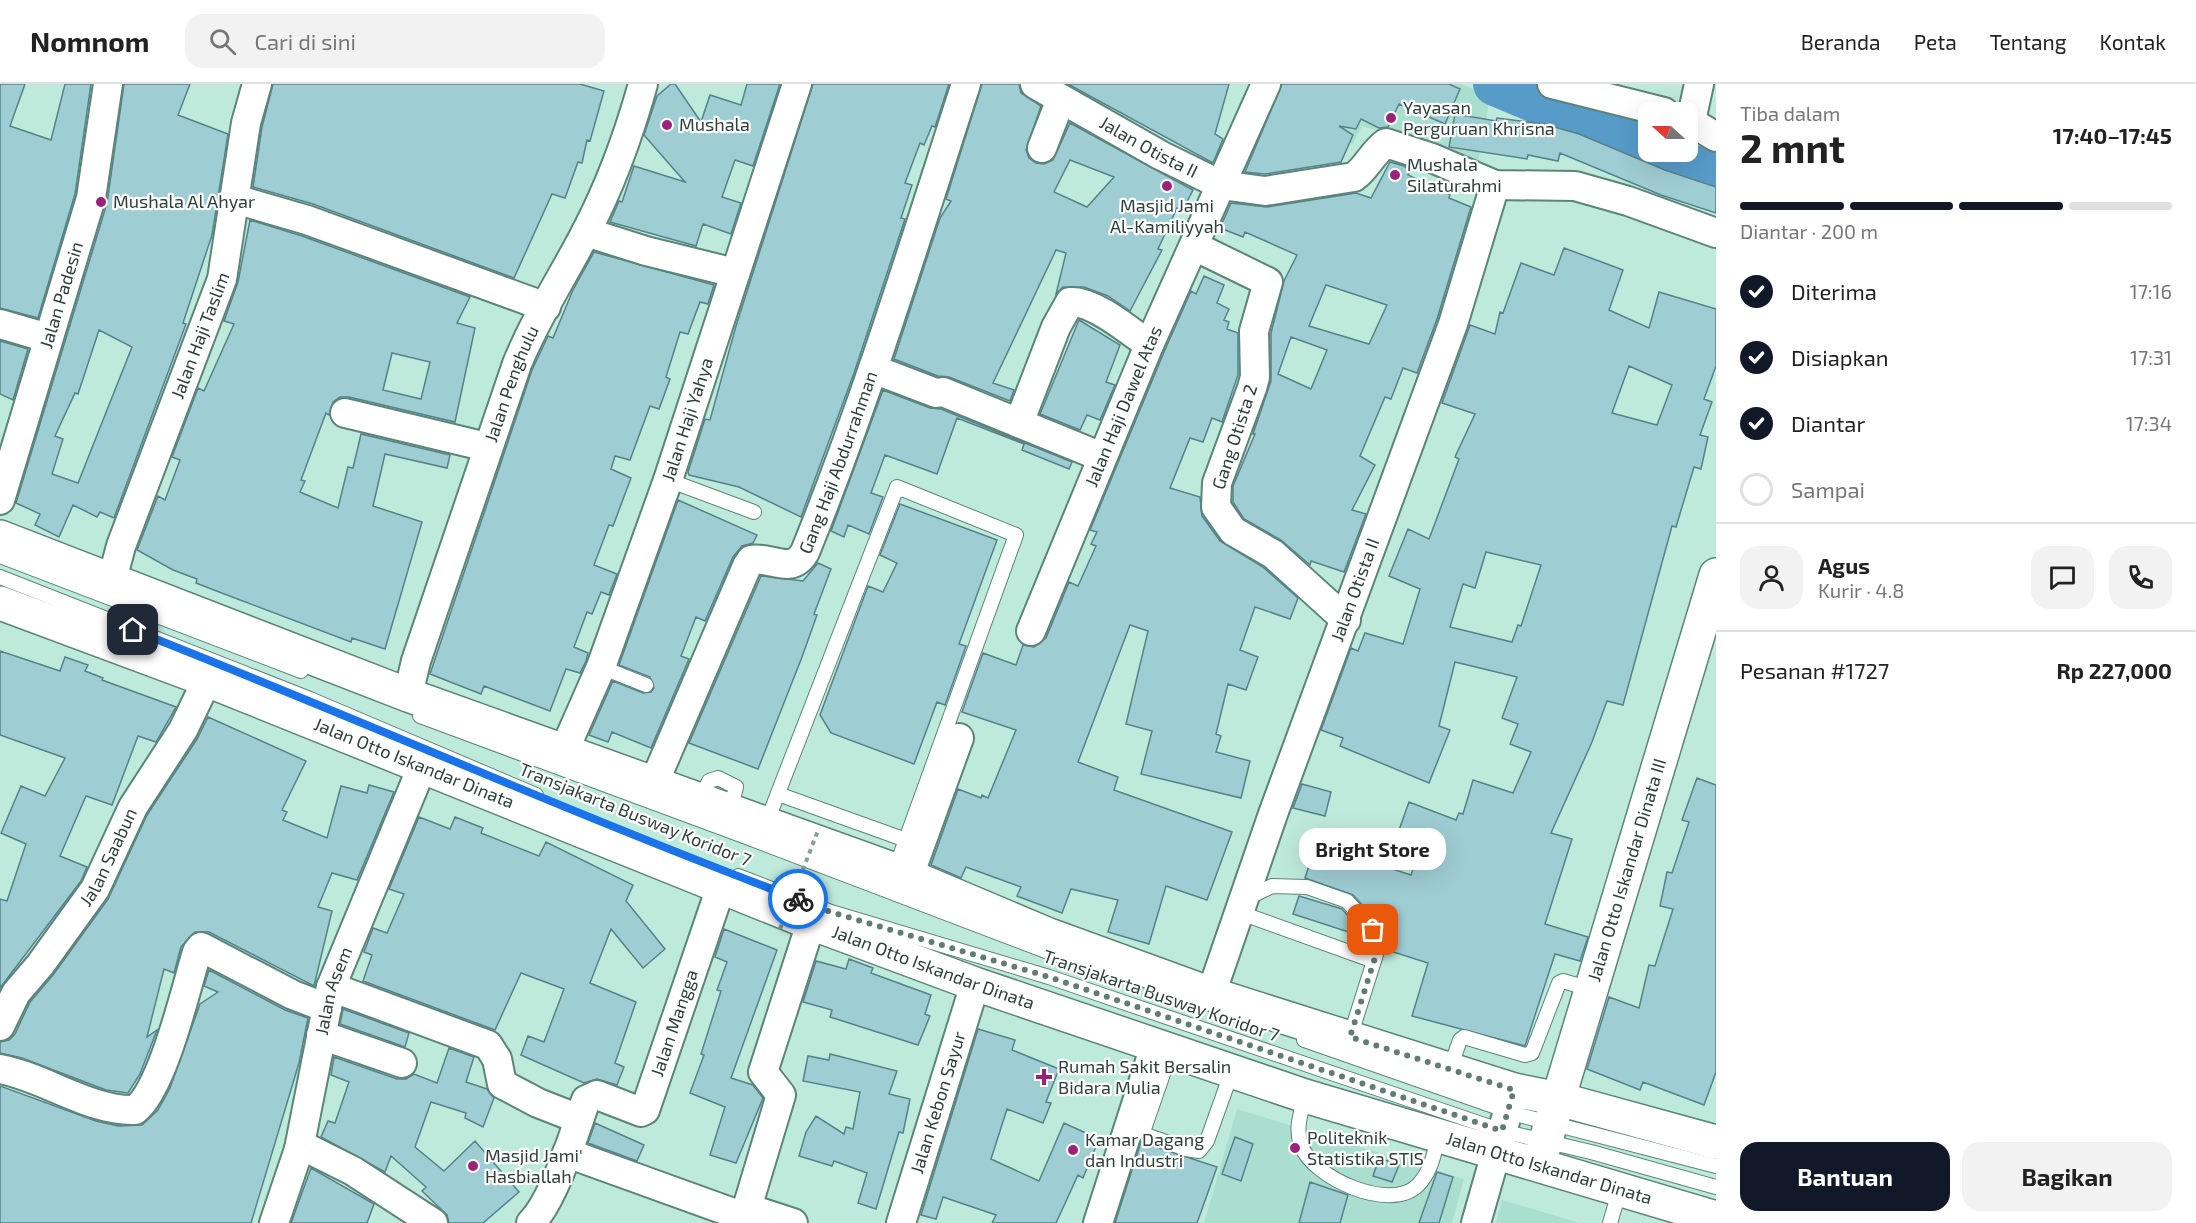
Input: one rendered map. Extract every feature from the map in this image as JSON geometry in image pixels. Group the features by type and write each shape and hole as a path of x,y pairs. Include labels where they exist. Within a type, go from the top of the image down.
{"main road":[{"name":"Jalan Otto Iskandar Dinata","path":"0,537 112,580 410,704 564,751 902,873 1049,935 1211,994 1350,1037 1449,1071 1505,1121 1548,1132 1620,1189 1716,1218"},
{"name":"Jalan Otto Iskandar Dinata III","path":"1548,1132 1716,575"},
{"name":"Jalan Otto Iskandar Dinata","path":"1,598 422,767 723,879 796,926 1305,1096 1439,1135 1505,1121 1548,1132 1716,1142"}],"street":[{"name":"Jalan Padesin","path":"0,500 91,198 108,84"},
{"name":"Jalan Haji Taslim","path":"112,580 121,546 222,279 246,123 257,84"},
{"name":"Jalan Penghulu","path":"410,704 416,662 487,447 528,337 586,232 616,164 642,84"},
{"name":"Jalan Haji Yahya","path":"564,751 601,667 668,480 796,84"},
{"name":"Gang Haji Abdurrahman","path":"654,783 747,566 752,560 760,558 789,565 800,561 805,552 835,479 873,369 966,84"},
{"name":"Jalan Otista II","path":"1035,84 1160,155 1221,185 1265,191 1354,177 1362,172 1368,159 1386,143 1432,158 1495,185 1575,186 1628,201 1716,234"},
{"name":"Jalan Haji Dawel Atas","path":"1031,631 1149,345 1266,84"},
{"path":"1552,84 1638,106"},
{"path":"1694,102 1699,84"},
{"path":"1042,148 1060,99"},
{"path":"1698,126 1716,137"},
{"name":"Jalan Otista II","path":"1211,994 1240,907 1453,324 1495,185"},
{"path":"235,199 307,220 546,307"},
{"path":"586,232 646,251 735,273"},
{"name":"Gang Otista 2","path":"1194,246 1267,280 1254,331 1255,377 1217,483 1216,507 1233,531 1273,554 1346,620"},
{"path":"1019,423 1056,327 1070,302 1094,308 1149,345"},
{"path":"0,324 48,338"},
{"path":"873,369 936,393 943,392 1102,456"},
{"path":"345,413 487,447"},
{"name":"Jalan Saabun","path":"0,1026 16,993 40,965 95,889 133,807 183,730 207,680"},
{"path":"902,873 959,738"},
{"name":"Jalan Asem","path":"274,1223 299,1149 326,1010 422,767"},
{"name":"Jalan Mangga","path":"579,1119 586,1100 597,1095 641,1112 645,1110 723,879"},
{"path":"567,1153 736,1214 747,1208 781,1095 763,1072 796,926"},
{"path":"0,1069 21,1072 109,1107 135,1110 148,1098 160,1070 197,952 201,947 292,995 326,1010 402,1063"},
{"name":"Jalan Kebon Sayur","path":"901,1223 975,984"},
{"path":"326,1010 488,1045 497,1059 502,1084 538,1103 579,1119 567,1153 539,1215 531,1223"},
{"path":"1098,1223 1163,1048"},
{"path":"1476,1223 1505,1121"},
{"path":"299,1149 305,1148 352,1171 433,1223"},
{"path":"747,1208 793,1223"}],"lane":[{"path":"668,480 754,512"},
{"path":"766,824 897,487 1016,536 906,840 902,873"},
{"path":"0,556 312,675"},
{"name":"Transjakarta Busway Koridor 7","path":"1,598 310,699 546,799"},
{"path":"601,667 646,685"},
{"name":"Transjakarta Busway Koridor 7","path":"410,704 1068,959"},
{"path":"778,794 906,840"},
{"name":"Transjakarta Busway Koridor 7","path":"723,879 1049,977 1505,1121"},
{"path":"1240,907 1272,885 1307,887 1347,901 1373,930 1379,945 1350,1037"},
{"path":"1240,907 1374,961"},
{"path":"1449,1071 1460,1040 1464,1037 1525,1055 1532,1053 1559,983 1563,981 1590,989"},
{"name":"Transjakarta Busway Koridor 7","path":"1158,990 1237,1017"},
{"name":"Transjakarta Busway Koridor 7","path":"1294,1037 1505,1121"},
{"path":"1163,1048 1144,1129 1146,1135 1186,1149 1199,1151 1207,1141 1232,1071"},
{"path":"1305,1096 1297,1128 1301,1146 1309,1160 1340,1183 1363,1191 1391,1196 1417,1187 1430,1169 1439,1135"},
{"path":"1548,1132 1716,1166"},
{"path":"1548,1132 1716,1187"},
{"path":"1610,1223 1620,1189"}],"path":[{"path":"796,926 819,828"}],"shaded area":[{"name":"Yayasan Perguruan Khrisna","path":"1297,84 1461,84 1490,96 1478,162 1362,126 1353,144 1308,123"},
{"name":"Politeknik Statistika STIS","path":"1237,1109 1464,1179 1452,1223 1204,1223"},
{"path":"1502,1200 1580,1223 1496,1223"}],"building":[{"path":"0,84 25,84 10,126 51,140 65,84 91,84 75,194 38,318 0,308"},
{"path":"124,84 190,84 178,115 228,134 212,235 183,323 186,324 114,518 100,512 97,517 73,505 59,537 35,525 40,514 16,503 107,203","holes":["99,330 132,347 78,483 52,474 63,439 55,436 75,393 78,394"]},
{"path":"273,84 580,84 604,91 590,141 587,140 582,163 578,162 565,198 552,194 514,278 313,204 253,187 262,127"},
{"path":"671,84 675,84 701,122 710,95 741,105 747,84 780,84 753,166 735,160 722,197 741,203 731,234 703,224 696,246 610,222 619,201 622,202 634,166 685,182 644,135 657,96"},
{"path":"813,84 949,84 935,127 932,126 924,145 920,143 905,183 912,185 901,218 905,219 854,373 801,517 739,487 689,475 688,472 705,419 710,420 736,326"},
{"path":"982,84 1019,84 1021,93 1041,106 1026,150 1029,158 1036,163 1044,164 1053,160 1070,123 1193,190 1182,211 1177,208 1158,249 1162,250 1130,311 1108,296 1084,287 1063,287 1056,294 1066,253 1056,250 993,383 1014,390 1010,401 894,359 940,218 951,201 946,199","holes":["1070,160 1114,177 1087,207 1054,192"]},
{"path":"1068,84 1229,84 1215,134 1223,139 1213,163"},
{"path":"1282,84 1449,84 1460,89 1445,124 1399,104 1388,127 1379,128 1361,119 1356,129 1339,126 1353,135 1341,162 1265,174 1245,172"},
{"path":"1455,114 1496,121 1497,118 1544,124 1579,134 1638,159 1638,162 1646,162 1716,187 1716,213 1661,195 1560,153 1558,161 1528,155 1527,159 1449,147"},
{"path":"1390,162 1404,166 1411,170 1408,175 1450,195 1449,198 1471,207 1437,319 1417,373 1403,368 1391,399 1385,397 1360,456 1375,465 1352,510 1366,514 1344,572 1311,561 1310,565 1281,540 1244,519 1233,502 1233,486 1255,434 1253,434 1271,381 1271,333 1284,281 1297,255 1245,232 1243,237 1220,228 1231,203 1267,207 1356,193 1371,198","holes":["1326,285 1387,305 1369,344 1309,326","1291,337 1327,350 1311,389 1278,374"]},
{"path":"250,220 302,236 470,297 457,323 475,328 455,422 349,397 340,397 333,402 329,415 326,413 301,480 305,481 300,492 338,508 348,467 353,468 361,434 450,455 447,468 385,454 373,506 422,522 385,649 352,638 351,642 196,583 197,579 173,570 137,550 158,496 165,500 180,460 172,457 198,388 204,391 234,324 224,321 238,282","holes":["392,353 430,362 421,399 383,390"]},
{"path":"1564,248 1623,270 1609,310 1649,328 1659,292 1716,309 1716,366 1704,399 1712,402 1700,435 1708,437 1701,469 1694,467 1676,527 1672,526 1623,705 1607,701 1592,742 1551,833 1572,839 1545,924 1588,937 1580,961 1555,954 1525,1046 1412,1016 1428,963 1387,950 1387,942 1381,926 1353,895 1305,878 1316,844 1411,875 1423,838 1399,830 1409,802 1456,820 1459,813 1463,814 1473,780 1513,793 1531,752 1510,744 1518,724 1502,718 1517,677 1455,662 1439,726 1450,730 1429,783 1340,746 1343,738 1321,730 1351,648 1358,651 1365,633 1403,644 1420,589 1389,576 1408,529 1429,539 1459,459 1455,457 1475,414 1442,403 1470,325 1495,334 1500,312 1503,313 1521,263 1554,275","holes":["1629,366 1672,385 1657,425 1612,413","1486,552 1541,565 1521,626 1518,625 1512,642 1450,627 1463,584 1475,588"]},
{"path":"594,252 714,285 708,304 700,302 688,334 680,332 666,377 670,379 659,409 650,406 630,460 615,456 611,469 631,478 613,526 609,525 594,565 617,574 609,595 601,592 592,614 587,612 574,647 588,653 586,661 580,673 566,669 550,711 484,686 481,694 430,674 532,370 548,336 553,338 573,290"},
{"path":"1204,276 1224,285 1217,303 1229,309 1224,320 1229,322 1227,329 1238,333 1238,375 1222,422 1212,418 1203,442 1190,438 1170,488 1200,497 1202,516 1220,541 1263,567 1298,598 1290,619 1255,607 1240,650 1258,657 1246,690 1228,684 1216,734 1221,736 1216,752 1250,761 1241,798 1141,774 1152,731 1126,724 1148,631 1130,625 1078,762 1118,777 1114,790 1232,832 1207,900 1166,886 1149,944 1108,932 1118,900 1071,889 1062,913 1017,896 1021,887 966,867 961,878 931,865 958,789 981,798 982,795 988,798 1016,730 962,712 983,653 1016,665 1023,645 1034,647 1046,638 1069,582 1078,586 1096,546 1091,544 1097,532 1090,530 1191,291 1196,294"},
{"path":"1079,320 1120,345 1106,382 1115,385 1100,420 1087,415 1080,430 1040,414"},
{"path":"0,341 28,349 13,400 0,394"},
{"path":"883,390 930,408 941,409 1072,462 1069,469 1022,450 1024,444 957,418 937,474 885,455 871,493 883,497 869,534 848,525 844,537 831,531"},
{"path":"678,500 757,535 753,543 742,546 733,557 705,621 696,617 681,656 689,659 651,748 612,732 608,742 589,735 613,681 643,693 651,692 654,688 650,677 619,665"},
{"path":"900,504 997,540 959,644 966,646 945,705 937,702 914,764 831,733 820,715 868,586 883,592 897,563 880,555"},
{"path":"818,563 831,569 814,614 817,615 802,657 758,769 689,743 761,576 803,581"},
{"path":"0,651 60,671 65,657 88,665 85,671 103,678 102,680 176,707 156,742 138,736 112,805 86,796 60,856 87,867 81,881 0,988 0,899 7,901 26,844 1,833 21,786 45,796 65,758 0,735"},
{"path":"208,717 306,761 282,810 287,812 283,820 327,838 341,786 367,793 369,785 394,792 357,880 332,873 318,907 332,911 314,986 209,932 195,932 181,947 174,973 164,969 147,1037 157,1030 140,1074 128,1093 106,1090 22,1058 0,1053 0,1042 9,1040 15,1034 30,1002 53,975 108,899 147,815 197,739"},
{"path":"1697,778 1716,785 1716,1072 1704,1105 1643,1082 1640,1090 1587,1069 1609,997 1639,1008 1649,965 1655,966 1673,909 1660,906 1667,872 1672,873 1689,822 1682,820"},
{"path":"1302,784 1331,792 1325,816 1293,808"},
{"path":"419,817 450,829 455,817 483,828 481,833 539,856 546,842 633,885 626,901 665,949 643,968 611,929 590,983 636,1002 615,1063 624,1067 617,1085 597,1079 584,1083 521,1055 528,1036 544,1042 564,989 521,973 495,1030 363,981 372,955 364,952 373,928 387,933 404,894 389,889"},
{"path":"1299,896 1342,909 1367,938 1293,914"},
{"path":"724,929 777,950 731,1078 753,1085 763,1098 736,1163 710,1155 725,1107 690,1093 704,1055 701,1054 721,991 717,990 727,962 715,957"},
{"path":"849,959 873,968 871,973 931,995 925,1014 930,1016 918,1045 830,1017 832,1010 803,1002 816,961 846,969"},
{"path":"209,970 285,1010 308,1018 299,1063 251,1223 0,1223 0,1086 96,1121 118,1126 142,1125 158,1110 170,1088 200,1004 218,992 204,986"},
{"path":"343,1009 409,1033 405,1047 340,1024"},
{"path":"978,1029 1015,1040 1012,1050 1059,1069 1046,1102 1051,1103 1043,1123 1007,1109 991,1159 1039,1181 1064,1123 1099,1139 1083,1178 1078,1175 1056,1223 992,1223 996,1215 943,1197 936,1219 921,1215"},
{"path":"449,1048 474,1057 466,1082 487,1089 494,1098 483,1127 465,1118 466,1113 431,1102 415,1147 444,1171 475,1141 519,1192 483,1223 449,1223 447,1215 422,1191 426,1187 391,1156 385,1172 321,1137 328,1121 335,1123 349,1082 331,1075 334,1057 397,1079 406,1079 414,1074 437,1083"},
{"path":"830,1054 897,1071 889,1094 910,1099 903,1133 899,1132 876,1209 858,1203 867,1173 834,1161 832,1166 799,1156 806,1132 816,1116 844,1134 846,1127 853,1129 860,1092 803,1081 808,1056 829,1060"},
{"path":"595,1123 644,1145 637,1161 588,1143"},
{"path":"1235,1137 1253,1144 1241,1181 1222,1174"},
{"path":"1141,1142 1217,1167 1197,1223 1115,1223"},
{"path":"1379,1158 1399,1165 1392,1182 1373,1176"},
{"path":"311,1168 374,1204 367,1223 291,1223"},
{"path":"1437,1172 1453,1177 1439,1223 1419,1223"},
{"path":"1310,1182 1348,1195 1340,1223 1299,1223"}],"waterway":[{"path":"1495,84 1638,144"},
{"path":"1681,162 1716,177"}],"way so far":[{"path":"798,899 831,912 1049,977 1502,1131 1514,1090 1449,1071 1350,1037 1379,945 1373,930"}],"place":[{"name":"Yayasan Perguruan Khrisna","path":"1391,118"},
{"name":"Mushala","path":"667,125"},
{"name":"Mushala Silaturahmi","path":"1395,175"},
{"name":"Masjid Jami Al-Kamiliyyah","path":"1167,186"},
{"name":"Mushala Al Ahyar","path":"101,202"},
{"name":"Bright Store","path":"1373,930"},
{"name":"Rumah Sakit Bersalin Bidara Mulia","path":"1044,1077"},
{"name":"Politeknik Statistika STIS","path":"1295,1148"},
{"name":"Kamar Dagang dan Industri","path":"1073,1150"},
{"name":"Masjid Jami' Hasbiallah","path":"473,1166"}],"route":[{"path":"133,630 310,699 578,813 798,899"}]}
